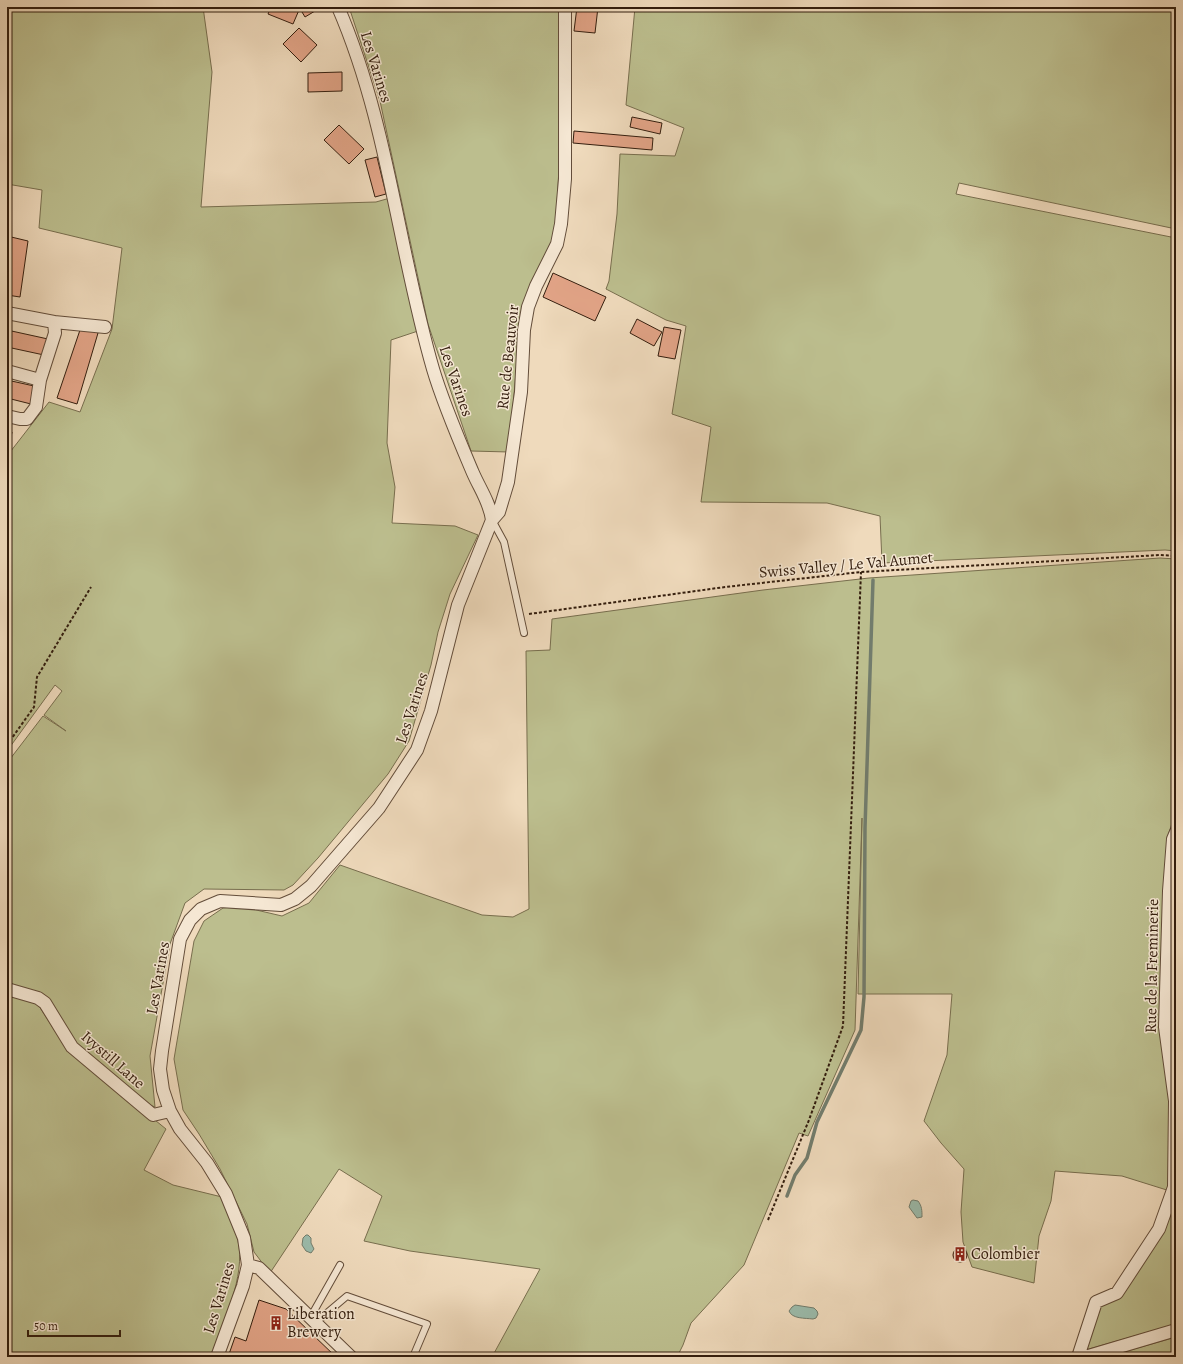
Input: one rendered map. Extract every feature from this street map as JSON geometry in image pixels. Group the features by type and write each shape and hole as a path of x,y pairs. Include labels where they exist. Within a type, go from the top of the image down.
{"street":[{"name":"Les Varines","path":"217,1357 243,1286 248,1265 244,1238 226,1194 208,1163 180,1129 170,1111 163,1090 160,1068 180,940 190,920 201,909 220,901 281,905 295,899 311,886 379,808 417,750 431,711 458,605 492,520 491,510 473,473 433,370 422,326 387,162 370,98 347,28 338,7"},
{"name":"Rue de Beauvoir","path":"492,520 499,512 508,482 512,459 521,392 524,330 528,307 536,286 557,244 561,224 565,179 565,7"},
{"path":"7,313 54,322 106,326"},
{"path":"7,416 27,419 36,407 40,380 55,334 54,322"},
{"path":"7,371 40,380"},
{"name":"Rue de la Freminerie","path":"1078,1357 1096,1302 1118,1293 1159,1229 1174,1187 1175,1101 1165,1026 1170,890 1173,839 1176,832"},
{"name":"Ivystill Lane","path":"7,989 38,998 44,1003 72,1047 153,1115 170,1111"},
{"path":"248,1265 260,1268 351,1357"},
{"path":"1085,1357 1176,1330"}],"lane":[{"path":"492,520 504,542 524,633"},
{"path":"313,1320 340,1265"},
{"path":"313,1320 347,1296 390,1310 427,1324 413,1357"}],"path":[{"name":"Swiss Valley / Le Val Aumet","path":"520,616 724,587 861,572 1160,555 1176,556"},
{"path":"768,1220 809,1120 843,1026 861,572"},
{"path":"7,744 34,707 37,677 91,586"}],"green space":[{"path":"7,7 203,7 212,72 201,207 376,202 390,198 418,331 391,340 387,443 395,487 392,523 455,526 478,535 450,594 438,632 431,665 409,741 388,774 318,858 293,885 284,890 204,889 185,903 170,944 150,1056 155,1107 147,1104 74,1044 44,995 7,984 7,763 43,716 66,731 44,715 62,691 55,685 7,751 7,456 49,402 80,412 112,329 122,248 39,228 42,190 7,184"},
{"path":"349,7 560,7 559,167 556,224 548,255 520,326 509,452 471,451 428,324 380,101"},
{"path":"635,7 1176,7 1176,229 959,183 956,194 1176,238 1176,551 1165,550 882,563 880,516 827,503 701,502 711,427 672,414 686,326 666,320 606,289 609,281 617,214 620,154 675,156 684,128 626,105"},
{"path":"1160,558 1176,559 1176,814 1167,839 1172,1099 1170,1191 1122,1176 1055,1171 1051,1201 1039,1236 1034,1283 972,1267 963,1242 961,1212 964,1169 924,1121 947,1055 952,994 858,994 862,818 855,1030 808,1136 799,1133 744,1265 691,1323 677,1357 492,1357 540,1269 410,1251 364,1241 382,1196 339,1169 270,1273 254,1252 247,1224 220,1169 183,1110 174,1059 194,941 204,921 223,908 239,906 282,916 309,903 340,865 482,915 513,917 529,909 526,651 550,650 552,619 763,590 869,578"},
{"path":"1176,858 1176,1070 1171,1031 1172,954"},
{"path":"7,994 37,1003 66,1048 166,1129 144,1170 173,1185 222,1197 237,1235 240,1255 239,1269 232,1299 211,1357 7,1356"},
{"path":"1176,1193 1176,1324 1082,1351 1096,1309 1119,1296"},
{"path":"1176,1337 1176,1357 1106,1357"}],"shaded area":[{"path":"911,1201 918,1201 922,1209 922,1217 917,1218 909,1207"},
{"path":"306,1235 311,1238 311,1243 314,1249 311,1253 306,1251 302,1245 303,1238"},
{"path":"795,1305 814,1308 818,1314 816,1318 796,1317 791,1314 789,1311"}],"building":[{"path":"271,7 291,7 299,10 293,24 268,14"},
{"path":"299,7 319,7 320,8 305,17"},
{"path":"577,7 598,7 595,33 574,31"},
{"path":"299,28 317,45 301,62 283,44"},
{"path":"342,72 342,91 308,92 308,73"},
{"path":"632,117 662,123 660,134 630,127"},
{"path":"339,125 364,149 349,164 324,140"},
{"path":"574,131 653,138 652,150 573,143"},
{"path":"377,157 386,194 375,197 365,160"},
{"path":"7,236 28,241 20,297 7,295"},
{"path":"553,273 606,297 595,321 543,297"},
{"path":"637,319 662,332 654,346 630,333"},
{"path":"81,327 98,333 77,404 57,398"},
{"path":"664,327 681,330 675,359 658,356"},
{"path":"7,330 48,339 44,355 7,347"},
{"path":"7,380 34,386 31,404 7,398"},
{"path":"7,431 12,432 9,448 7,447"},
{"name":"Colombier","path":"960,1248 965,1250 967,1255 965,1260 960,1262 955,1260 953,1255 955,1250"},
{"name":"Liberation Brewery","path":"259,1300 286,1309 336,1357 228,1357 235,1337 246,1341"},
{"path":"730,1353 756,1357 730,1357"}],"waterway":[{"path":"787,1196 795,1175 807,1158 817,1122 861,1030 864,997 865,828 873,580"}],"place":[{"name":"Colombier","path":"960,1254"},
{"name":"Liberation Brewery","path":"276,1323"}]}
